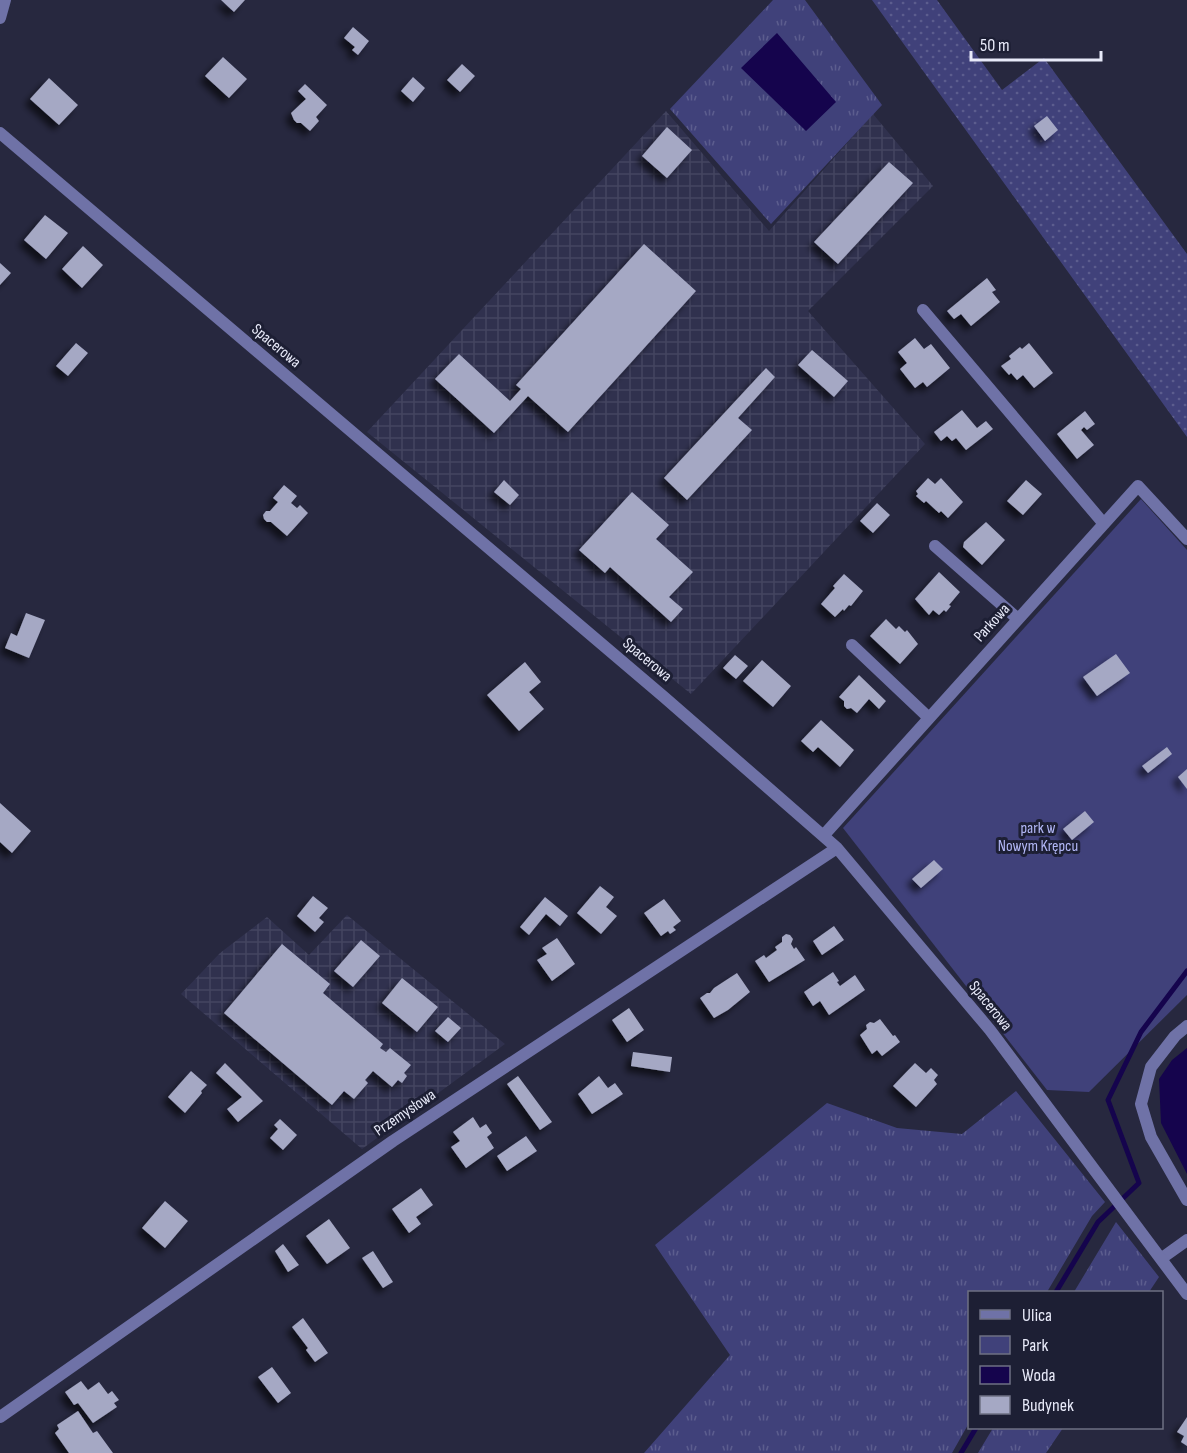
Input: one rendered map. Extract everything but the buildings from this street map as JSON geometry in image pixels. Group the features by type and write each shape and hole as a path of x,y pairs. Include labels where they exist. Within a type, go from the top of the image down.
{"street":[{"path":"0,18 5,0"},
{"name":"Spacerowa","path":"0,133 824,835 990,1030 1187,1294"},
{"path":"923,310 1104,524"},
{"name":"Parkowa","path":"824,835 1138,486 1187,539"},
{"path":"935,546 1018,620"},
{"path":"852,645 929,718"},
{"name":"Przemysłowa","path":"0,1418 393,1141 837,848"},
{"path":"1187,1026 1175,1036 1151,1067 1141,1104 1151,1137 1187,1200"},
{"path":"1162,1258 1187,1240"}],"shaded area":[{"path":"666,111 769,231 873,114 933,186 808,311 925,444 691,694 367,432"},
{"path":"347,915 505,1044 362,1149 181,994 220,953 267,917 309,955"}],"green space":[{"path":"773,0 805,0 882,105 771,224 670,109"},
{"path":"872,0 937,0 1002,90 1044,58 1187,254 1187,437"},
{"name":"park w Nowym Krępcu","path":"1141,499 1187,550 1187,995 1089,1092 1047,1090 843,828"},
{"path":"1016,1091 1105,1202 1092,1216 1048,1291 968,1291 968,1425 952,1453 644,1453 730,1355 655,1245 827,1103 897,1128 962,1134"},
{"path":"1116,1222 1159,1277 1150,1291 1075,1291"},
{"path":"992,1429 1062,1429 1046,1453 978,1453"}],"water":[{"path":"777,33 836,102 806,131 741,68"},
{"path":"1187,1048 1187,1174 1161,1123 1159,1079 1172,1060"}],"waterway":[{"path":"1057,1291 1098,1222 1139,1183 1108,1100 1141,1032 1187,971"},
{"path":"961,1453 975,1429"}]}
